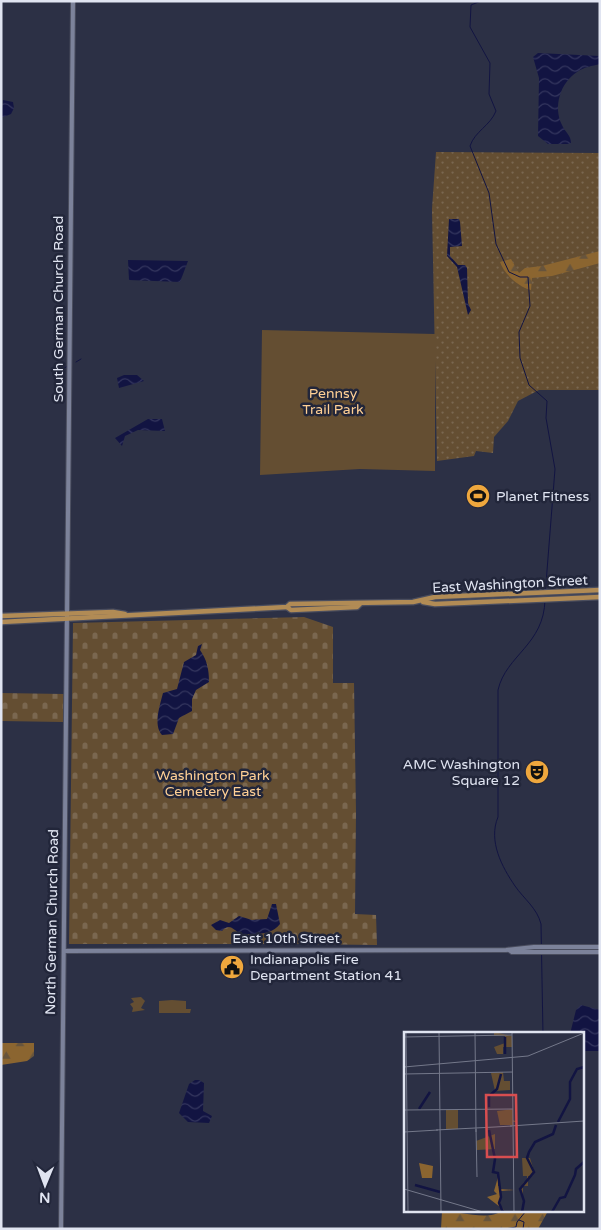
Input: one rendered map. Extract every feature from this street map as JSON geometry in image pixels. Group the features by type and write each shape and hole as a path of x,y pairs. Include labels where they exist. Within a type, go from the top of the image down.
{"main road":[{"name":"South German Church Road","path":"67,616 72,1"},
{"name":"East Washington Street","path":"1,616 115,617 126,614 287,607 290,604 358,601 360,604 422,601 435,597 600,590"},
{"name":"East Washington Street","path":"422,601 435,604 600,597"},
{"name":"East Washington Street","path":"1,622 67,616"},
{"name":"North German Church Road","path":"61,1229 67,616"},
{"name":"East 10th Street","path":"509,950 512,948 534,947 600,946"},
{"name":"East 10th Street","path":"64,951 509,950 512,952 600,952"}],"green space":[{"path":"436,152 600,153 600,390 539,390 518,401 508,421 494,437 493,453 476,451 474,456 437,461 432,209"},
{"path":"600,251 600,263 552,276 532,278 531,290 512,279 500,262 511,259 519,273 525,268 542,266"},
{"name":"Pennsy Trail Park","path":"262,330 435,334 435,471 360,469 260,475"},
{"name":"Washington Park Cemetery East","path":"304,617 333,627 333,683 354,683 355,914 376,915 377,945 295,944 293,941 290,944 69,944 73,623"},
{"path":"1,693 64,694 63,722 1,721"},
{"path":"141,997 145,1001 141,1008 145,1010 132,1012 133,1008 130,1004 134,1002 131,998"},
{"path":"159,1001 186,1001 186,1009 191,1009 190,1013 159,1013"},
{"path":"1,1043 34,1043 34,1056 27,1061 1,1065"},
{"path":"442,1212 489,1215 500,1212 547,1212 538,1229 441,1229"}],"water":[{"path":"538,53 600,56 600,64 577,72 566,82 562,89 558,103 559,118 571,143 548,144 538,136 539,78 533,57"},
{"path":"3,100 13,102 14,108 11,114 1,118"},
{"path":"449,219 459,219 460,222 462,246 450,247 450,256 458,265 465,265 467,268 468,303 471,310 468,315 457,267 447,256"},
{"path":"128,260 188,261 180,282 129,280"},
{"path":"124,375 137,375 144,381 119,388 117,378"},
{"path":"148,419 162,419 165,431 138,430 125,436 122,446 115,438"},
{"path":"202,644 200,650 207,665 209,682 196,690 192,699 192,711 179,718 173,734 162,735 159,731 158,720 163,693 177,689 184,662 196,655 198,646"},
{"path":"272,904 276,904 280,924 272,931 257,934 241,934 230,927 222,931 216,930 211,925 220,920 229,923 239,916 252,920 267,919"},
{"path":"581,1005 600,1010 600,1051 584,1051 584,1032 570,1032 576,1010"},
{"path":"195,1080 204,1083 203,1111 212,1116 209,1123 188,1122 179,1113 189,1084"}],"waterway":[{"path":"481,1 471,5 470,27 490,63 489,94 496,111 490,121 475,136 470,146 489,193 496,244 509,272 520,277 528,277 530,306 519,332 520,358 529,385 547,401 546,418 555,469 545,596"},
{"path":"76,362 81,359"},
{"path":"62,369 68,366"},
{"path":"543,1032 541,924 533,908 505,871 498,853 495,826 498,817 498,690 502,678 532,639 538,628 543,615 545,600"},
{"path":"505,1229 516,1227 517,1222 525,1212"},
{"path":"519,1220 524,1222 523,1229"}],"place":[{"name":"Planet Fitness","path":"478,496"},
{"name":"AMC Washington Square 12","path":"537,772"},
{"name":"Indianapolis Fire Department Station 41","path":"232,967"}]}
